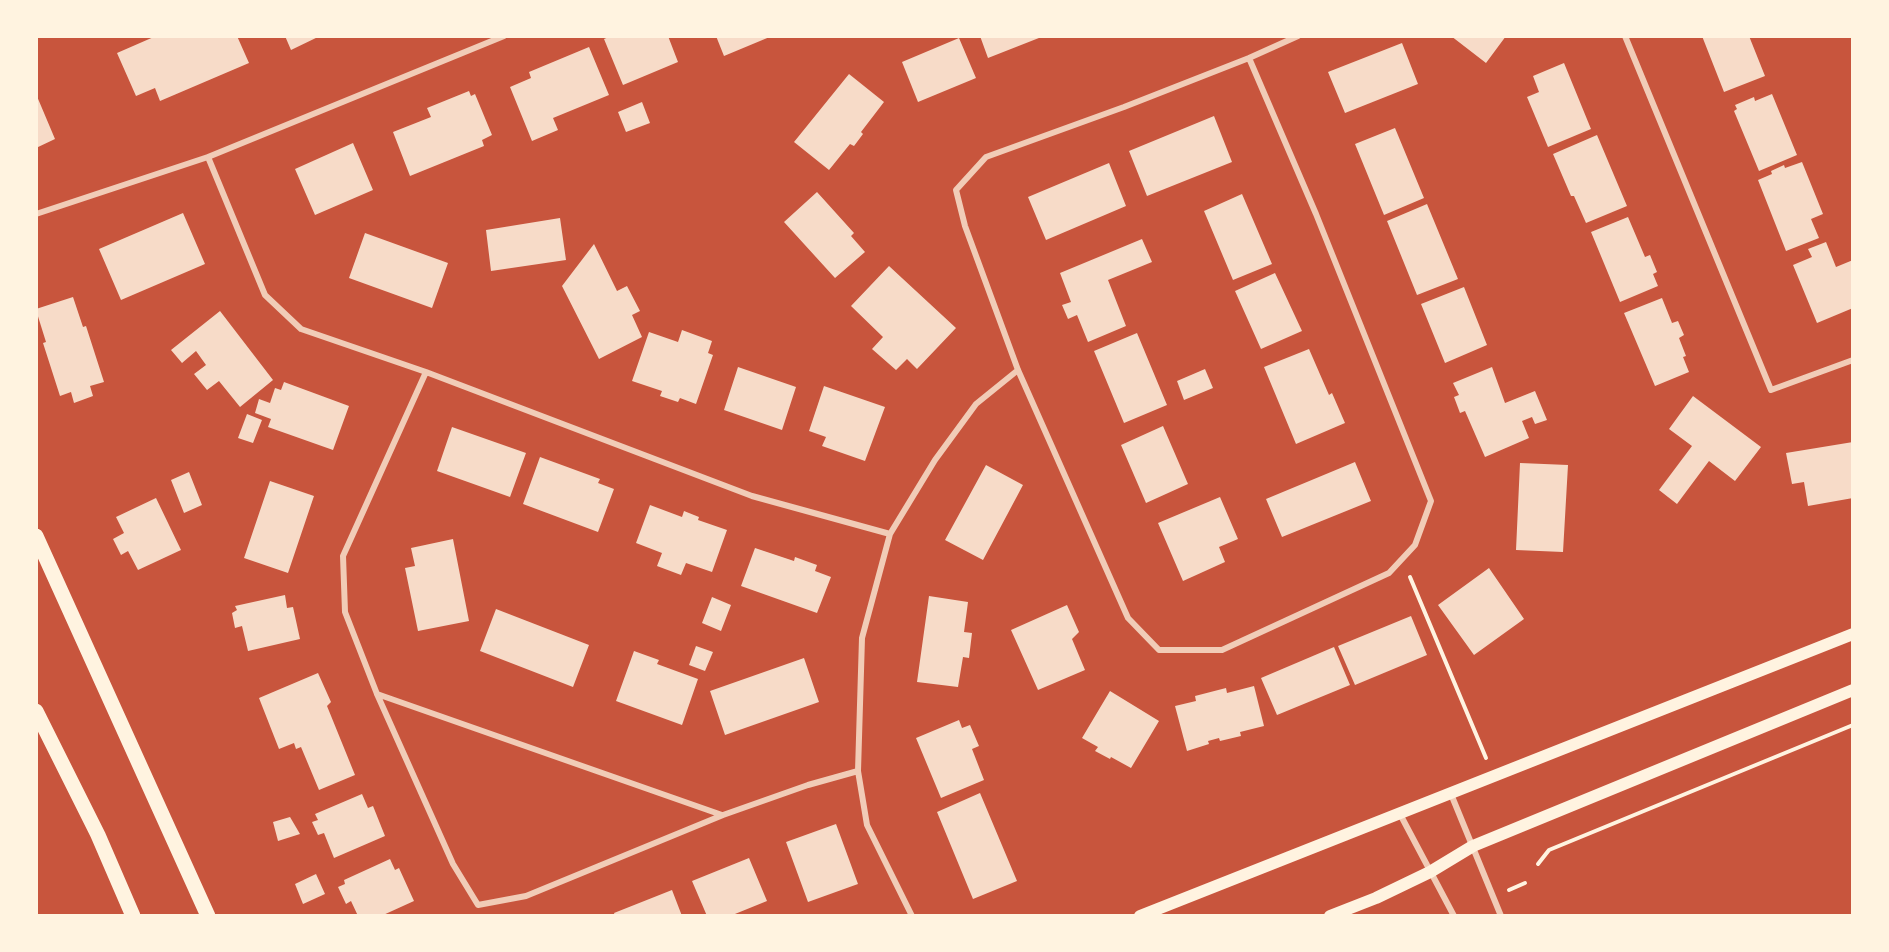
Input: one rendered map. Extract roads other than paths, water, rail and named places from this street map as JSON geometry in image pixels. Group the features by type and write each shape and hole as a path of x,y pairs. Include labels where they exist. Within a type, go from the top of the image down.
{"main road":[{"path":"36,536 208,916"},
{"path":"1140,916 1451,795 1493,775 1853,634"},
{"path":"1330,916 1376,898 1430,872 1473,846 1853,690"},
{"path":"36,711 98,835 133,916"}],"street":[{"path":"36,214 208,157 504,36"},
{"path":"1249,58 1316,214 1431,501 1415,545 1389,573 1222,650 1159,650 1128,618 1018,370 964,226 956,190 986,157 1124,107 1299,36"},
{"path":"1625,36 1771,390 1853,360"},
{"path":"208,157 265,295 301,329 426,372 752,496 890,534"},
{"path":"912,916 867,825 858,771 862,638 890,534 935,460 976,404 1018,370"},
{"path":"426,372 343,556 345,612 377,694 453,864 478,905 526,896 723,815 808,785 858,771"},
{"path":"377,694 723,815"},
{"path":"1451,795 1501,916"},
{"path":"1400,814 1454,916"}]}
